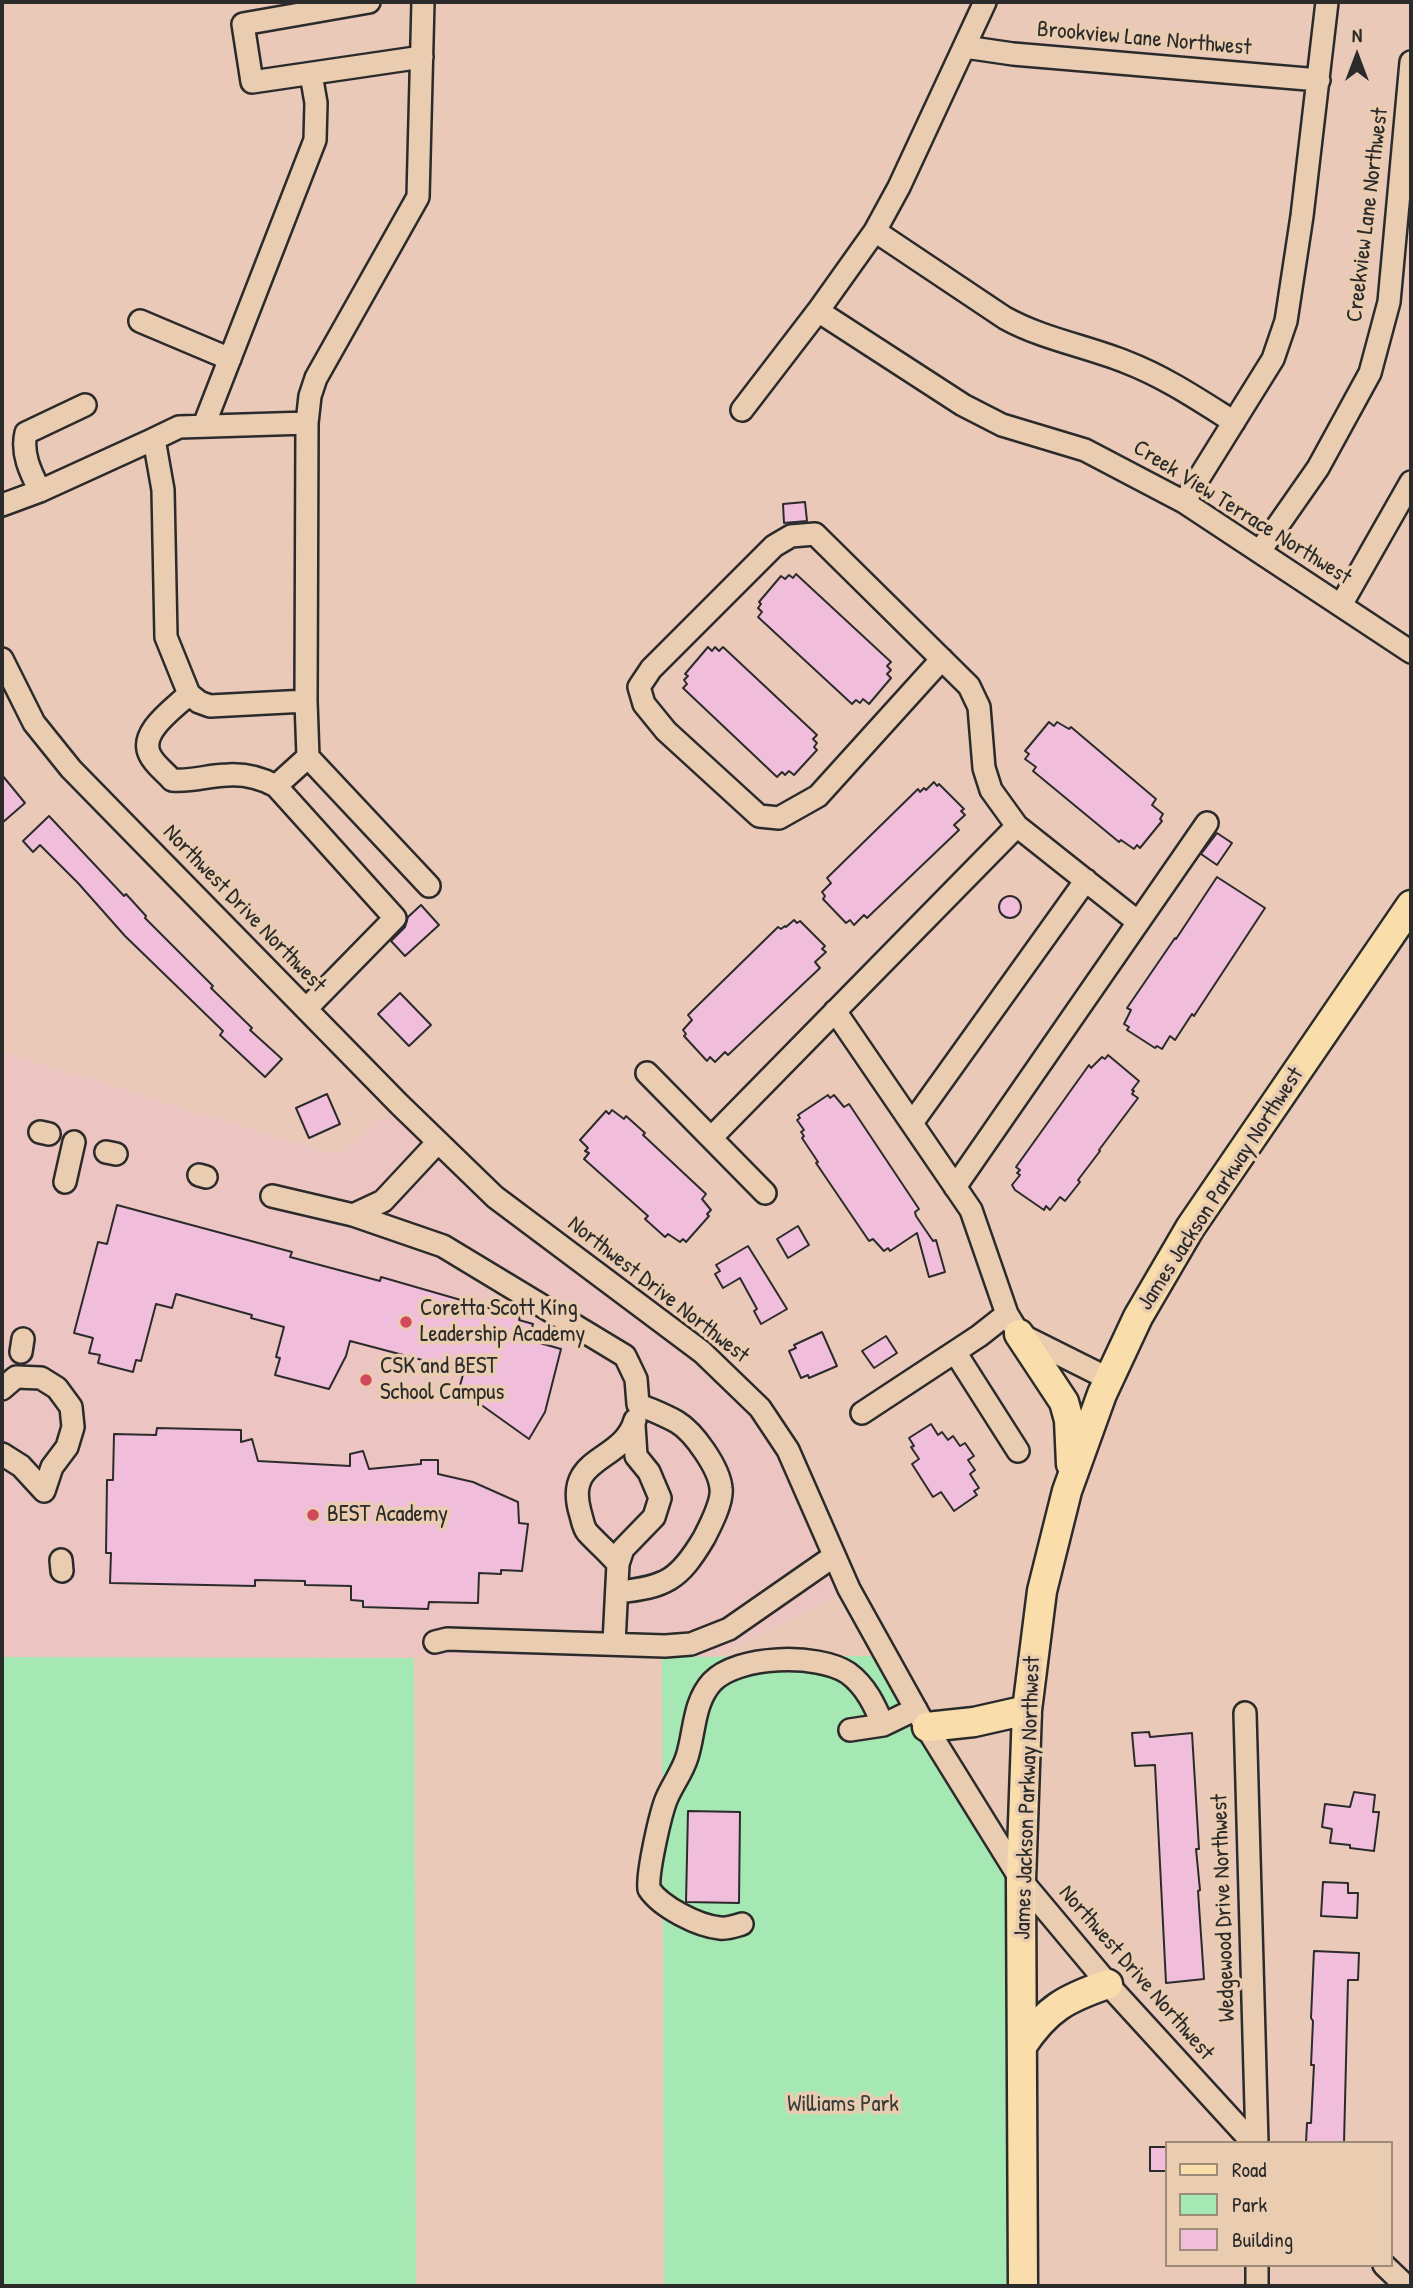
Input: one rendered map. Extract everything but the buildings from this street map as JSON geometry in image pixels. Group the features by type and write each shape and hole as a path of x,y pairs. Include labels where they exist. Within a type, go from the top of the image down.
{"main road":[{"name":"James Jackson Parkway Northwest","path":"1023,2286 1021,1880 1027,1710 1042,1591 1070,1481 1109,1379 1138,1317 1190,1228 1411,905"},
{"path":"1013,1324 1064,1402 1071,1440 1070,1481"},
{"path":"921,1718 974,1722 1027,1710"},
{"path":"1023,2046 1036,2024 1056,2006 1076,1995 1108,1984"}],"street":[{"path":"369,2 243,24 252,82 422,57"},
{"path":"424,2 418,197 316,378 310,396 307,423 306,701 308,757 429,886"},
{"path":"742,410 875,231 922,143 985,2"},
{"path":"1184,502 1273,359 1286,321 1327,2"},
{"name":"Brookview Lane Northwest","path":"965,47 1013,54 1319,80"},
{"name":"Creekview Lane Northwest","path":"1260,551 1318,468 1370,373 1389,302 1411,62"},
{"path":"204,425 315,140 316,103 311,74"},
{"path":"875,231 1027,330 1095,351 1152,373 1234,422"},
{"name":"Creek View Terrace Northwest","path":"818,311 963,405 1023,432 1084,450 1184,502 1411,653"},
{"path":"140,321 230,359"},
{"path":"40,491 28,466 24,443 26,433 85,405"},
{"path":"2,505 40,491 179,427 307,423"},
{"path":"154,439 163,490 166,637 189,694 210,706 306,701"},
{"path":"1341,605 1411,482"},
{"path":"942,659 818,796 779,818 759,816 666,731 644,704 639,687 651,668 774,546 791,536 815,534 970,686 979,707 984,768 991,790 1017,826 1138,922"},
{"name":"Northwest Drive Northwest","path":"2,659 34,723 71,769 438,1142 495,1196 702,1352 760,1408 788,1450 849,1589 921,1718 1021,1880 1108,1984 1253,2141"},
{"path":"189,694 152,731 147,744 150,755 172,780 188,782 227,774 260,778 276,786 396,918 306,1009"},
{"path":"276,786 308,757"},
{"path":"955,1187 1207,823"},
{"path":"711,1138 1017,826"},
{"path":"912,1122 1086,880"},
{"path":"835,1011 971,1210 1013,1324 1109,1379"},
{"path":"647,1073 765,1193"},
{"path":"65,1182 75,1142"},
{"path":"353,1215 383,1201 438,1142"},
{"path":"272,1196 353,1215 443,1246 625,1356 636,1379 636,1456 649,1472 660,1498 654,1517 623,1549 618,1564 614,1643"},
{"path":"862,1413 955,1352 1013,1324"},
{"path":"955,1352 1018,1451"},
{"path":"2,1389 16,1377 41,1378 57,1388 71,1407 74,1427 67,1447 52,1467 44,1491 21,1466 2,1454"},
{"path":"618,1592 650,1589 679,1574 713,1522 722,1489 709,1456 680,1423 638,1404"},
{"path":"618,1564 585,1531 576,1499 577,1480 625,1440 634,1425"},
{"path":"435,1642 447,1639 665,1646 691,1644 729,1629 834,1556"},
{"path":"742,1924 722,1929 702,1923 661,1903 649,1889 650,1867 666,1801 688,1755 698,1708 706,1689 722,1674 741,1665 794,1660 829,1664 857,1681 868,1695 883,1726"},
{"name":"Wedgewood Drive Northwest","path":"1245,1713 1255,2141"},
{"path":"850,1730 921,1718"},
{"path":"1256,2286 1257,2267"},
{"path":"1386,2267 1406,2286"}],"shaded area":[{"name":"CSK and BEST School Campus","path":"2,1052 338,1156 399,1104 760,1408 848,1591 713,1657 2,1657"}],"green space":[{"name":"Williams Park","path":"884,1656 1018,1878 1027,2286 664,2286 662,1657"},
{"path":"2,1657 414,1658 416,2286 2,2286"}],"place":[{"name":"Coretta Scott King Leadership Academy","path":"406,1322"},
{"name":"CSK and BEST School Campus","path":"366,1380"},
{"name":"BEST Academy","path":"313,1515"}]}
